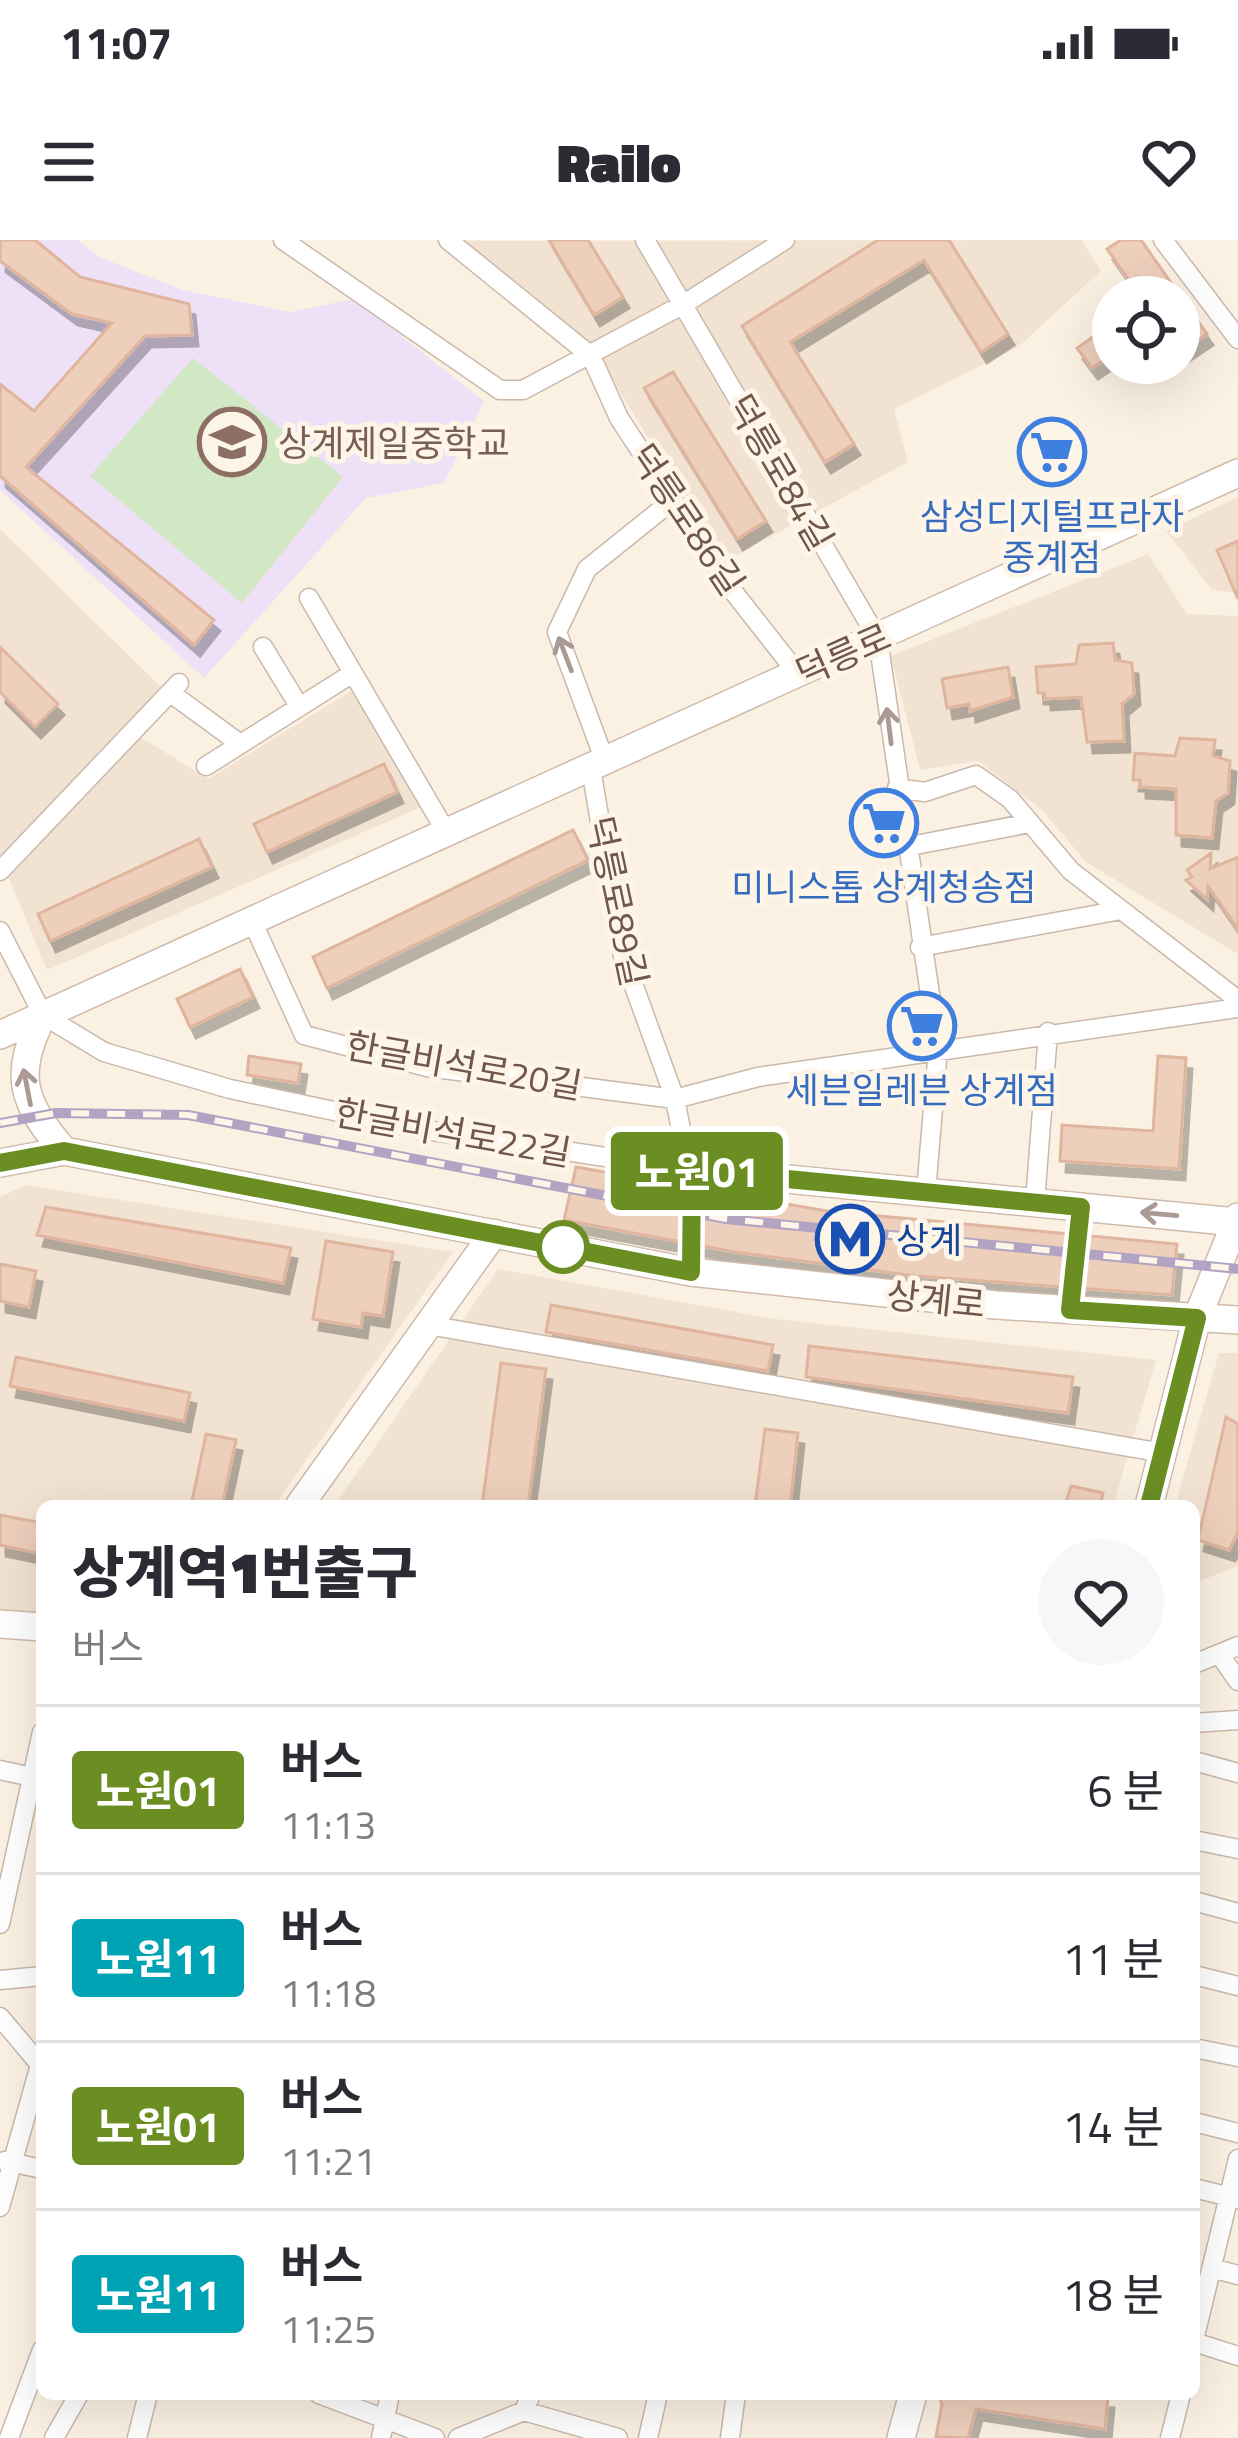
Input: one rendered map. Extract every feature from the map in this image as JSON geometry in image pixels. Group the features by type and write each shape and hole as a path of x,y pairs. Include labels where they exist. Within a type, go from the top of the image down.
{"main road":[{"name":"덕릉로","path":"0,1035 1238,473"},
{"path":"43,1015 23,1070 31,1107 64,1151"},
{"name":"상계로","path":"0,1163 64,1151 494,1233 1238,1320"},
{"name":"한글비석로22길","path":"692,1178 1035,1202 1080,1220 1238,1220"},
{"path":"1151,1500 1197,1318 1238,1220"},
{"path":"303,1500 494,1233"},
{"path":"0,1624 36,1627"},
{"path":"901,2438 911,2400"}],"street":[{"path":"283,240 500,390 523,390 591,356 785,240"},
{"path":"448,240 591,356"},
{"name":"덕릉로84길","path":"645,240 878,639"},
{"path":"1163,240 1238,339"},
{"name":"덕릉로86길","path":"591,356 619,418 732,590 798,674"},
{"name":"덕릉로89길","path":"673,500 587,569 557,632 599,766 622,956 675,1100"},
{"path":"309,598 448,835"},
{"path":"878,639 938,1049 926,1192"},
{"path":"262,647 299,706"},
{"path":"206,766 353,673"},
{"path":"0,871 176,689 238,743"},
{"path":"897,788 925,791 976,775 1010,799 1071,871 1238,1004"},
{"path":"905,848 1030,823"},
{"path":"920,947 1121,910"},
{"name":"한글비석로20길","path":"253,923 304,1035 427,1066 675,1100 758,1077 1238,1004"},
{"path":"0,931 43,1015"},
{"name":"한글비석로22길","path":"43,1015 104,1052 230,1089 419,1130 692,1178"},
{"path":"1035,1202 1037,1124 1048,1032"},
{"path":"675,1100 692,1178"},
{"path":"428,1325 1163,1453"},
{"path":"1200,1662 1238,1646"},
{"path":"1219,1654 1238,1681"},
{"path":"1200,1723 1238,1720"},
{"path":"0,1924 36,1759"},
{"path":"1200,1763 1238,1773"},
{"path":"0,1770 32,1777"},
{"path":"1200,1841 1238,1849"},
{"path":"1200,1903 1238,1913"},
{"path":"1200,1976 1238,1986"},
{"path":"0,1981 36,1977"},
{"path":"0,2018 36,2060"},
{"path":"1200,2049 1238,2057"},
{"path":"6,2161 18,2155 36,2085"},
{"path":"1200,2124 1238,2133"},
{"path":"1200,2293 1233,2198 1238,2158"},
{"path":"6,2161 36,2168"},
{"path":"0,2207 6,2161"},
{"path":"1200,2190 1233,2198"},
{"path":"1211,2268 1238,2276"},
{"path":"1200,2343 1238,2356"},
{"path":"9,2438 36,2366"},
{"path":"54,2438 76,2400"},
{"path":"137,2438 146,2400"},
{"path":"330,2400 382,2430 435,2438"},
{"path":"382,2430 389,2400"},
{"path":"648,2438 657,2400"},
{"path":"730,2438 735,2400"},
{"path":"1170,2438 1180,2400"},
{"path":"458,2438 527,2403 617,2438"}],"shaded area":[{"name":"상계제일중학교","path":"0,240 78,240 99,257 183,290 290,312 354,299 484,401 444,483 366,498 204,678 0,490"},
{"path":"1081,240 1101,271 1018,347 894,409 908,462 724,562 589,341 464,241"},
{"path":"1238,497 1238,593 1212,590 1166,531"},
{"path":"0,529 173,699 139,736 208,779 353,690 421,807 47,970 0,857"},
{"path":"1148,554 1187,614 1238,616 1238,954 1086,862 1041,809 978,761 920,770 891,656"},
{"path":"25,1185 453,1252 278,1500 36,1500 36,1613 0,1609 0,1197"},
{"path":"498,1269 775,1319 1156,1360 1115,1500 338,1500"},
{"path":"1219,1353 1238,1353 1238,1566 1200,1581 1200,1500 1177,1500"}],"green space":[{"path":"193,358 343,477 242,603 90,476"}],"building":[{"path":"0,240 35,240 80,277 189,304 192,335 145,336 26,467 214,620 194,645 0,476 0,384 34,411 112,323 72,314 0,261"},
{"path":"549,240 588,240 623,297 594,315"},
{"path":"878,240 949,240 1008,334 981,352 924,260 790,342 854,444 825,462 742,326"},
{"path":"1121,240 1141,240 1166,276 1126,276 1107,249"},
{"path":"1092,338 1092,368 1077,348"},
{"path":"673,372 766,521 737,539 644,388"},
{"path":"1238,541 1238,599 1217,550"},
{"path":"1113,643 1115,660 1132,663 1134,694 1122,704 1124,741 1087,742 1081,697 1045,699 1045,693 1038,693 1036,667 1076,664 1079,645"},
{"path":"0,647 58,704 35,727 0,692"},
{"path":"1008,667 1013,697 970,711 969,704 947,708 942,679"},
{"path":"1180,738 1215,740 1213,756 1230,761 1228,793 1216,801 1212,838 1176,835 1176,789 1140,787 1140,780 1133,780 1135,753 1175,756"},
{"path":"384,764 397,792 267,852 254,824"},
{"path":"573,830 588,860 327,988 313,957"},
{"path":"199,839 212,867 50,941 38,914"},
{"path":"1211,853 1210,869 1238,857 1238,929 1208,886 1207,899 1186,880 1192,877 1187,870"},
{"path":"240,969 253,997 190,1027 177,999"},
{"path":"249,1056 301,1064 298,1083 247,1075"},
{"path":"1158,1056 1186,1058 1179,1169 1060,1161 1062,1125 1153,1131"},
{"name":"상계","path":"576,1167 678,1185 689,1199 705,1190 827,1211 1177,1244 1172,1295 916,1276 735,1252 564,1220"},
{"path":"46,1207 291,1248 283,1283 37,1235"},
{"path":"326,1241 393,1252 383,1316 363,1313 361,1327 313,1319"},
{"path":"0,1264 36,1271 29,1307 0,1301"},
{"path":"551,1305 773,1345 768,1371 546,1332"},
{"path":"809,1346 1073,1377 1068,1413 806,1377"},
{"path":"16,1357 190,1393 184,1421 10,1386"},
{"path":"501,1363 546,1369 529,1500 483,1500"},
{"path":"1226,1417 1238,1424 1238,1532 1229,1550 1200,1541"},
{"path":"765,1429 798,1433 791,1500 756,1500"},
{"path":"206,1434 236,1440 223,1500 192,1500"},
{"path":"1071,1486 1103,1493 1101,1500 1067,1500"},
{"path":"0,1515 36,1522 36,1553 0,1545"},
{"path":"940,2400 1108,2400 1105,2429 976,2409 968,2438 936,2437"}],"tunnel":[{"path":"692,1186 692,1247"},
{"path":"1072,1290 1078,1232"}],"railway":[{"path":"0,1123 56,1113 188,1115 726,1219 1238,1269"}],"bus line":[{"name":"노원01","path":"0,1163 64,1151 691,1272 692,1170 1081,1207 1070,1310 1197,1318 1151,1500"}],"place":[{"name":"상계제일중학교","path":"232,442"},
{"name":"삼성디지털프라자 중계점","path":"1052,452"},
{"name":"미니스톱 상계청송점","path":"884,823"},
{"name":"세븐일레븐 상계점","path":"922,1026"},
{"name":"상계","path":"850,1239"}]}
